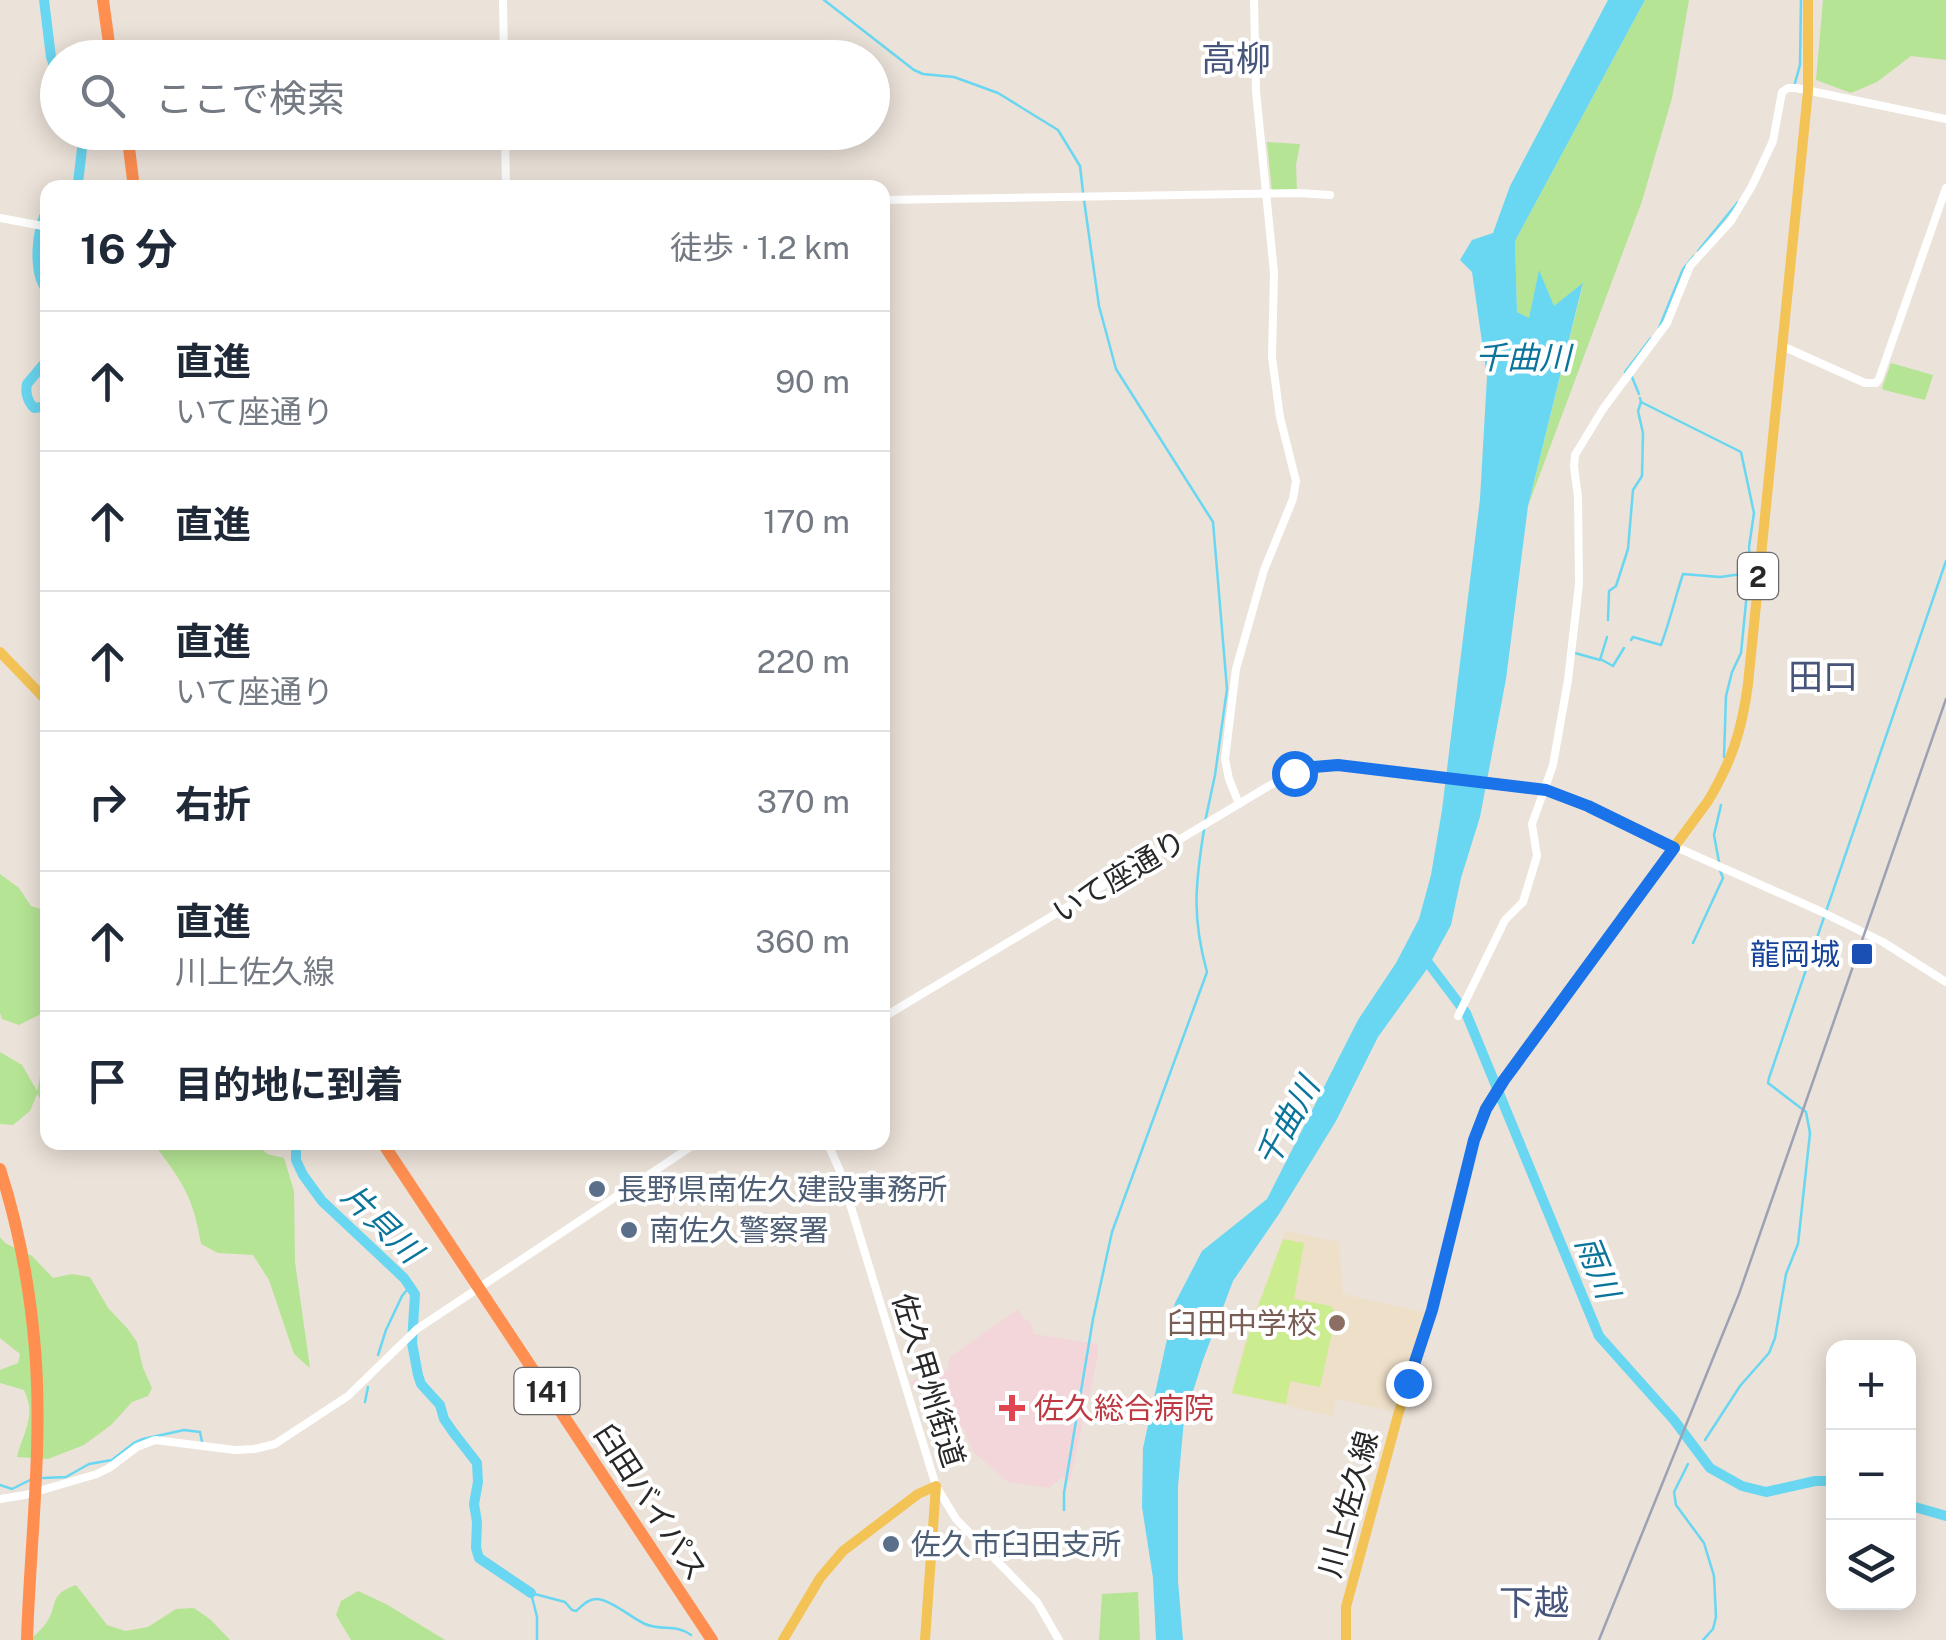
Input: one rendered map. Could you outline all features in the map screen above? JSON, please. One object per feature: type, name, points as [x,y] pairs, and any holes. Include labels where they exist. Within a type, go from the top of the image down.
[{"type":"highway","points":[[103,0],[111,40]]},
{"type":"highway","points":[[111,0],[113,40]]},
{"type":"highway","points":[[126,150],[129,180]]},
{"type":"highway","name":"臼田バイパス","points":[[380,1150],[712,1640]]},
{"type":"highway","name":"臼田バイパス","points":[[387,1150],[703,1640]]},
{"type":"highway","points":[[0,1170],[18,1232],[35,1351],[36,1436],[28,1640]]},
{"type":"highway","points":[[0,1187],[27,1284]]},
{"type":"main road","name":"2","points":[[1674,848],[1720,781],[1736,748],[1743,721],[1808,91],[1808,0]]},
{"type":"main road","points":[[0,652],[40,694]]},
{"type":"main road","name":"川上佐久線","points":[[1346,1640],[1346,1607],[1398,1416],[1432,1310],[1482,1117],[1492,1096],[1674,848]]},
{"type":"main road","points":[[783,1640],[839,1554],[918,1494],[936,1486]]},
{"type":"main road","name":"佐久甲州街道","points":[[926,1640],[936,1486]]},
{"type":"street","points":[[503,0],[504,40]]},
{"type":"street","points":[[1239,804],[1224,758],[1236,669],[1264,570],[1296,488],[1272,357],[1274,273],[1256,91],[1254,0]]},
{"type":"street","points":[[1458,1016],[1505,920],[1523,902],[1537,856],[1532,824],[1553,765],[1567,692],[1579,584],[1576,455],[1603,409],[1666,323],[1690,266],[1731,220],[1752,186],[1774,141],[1782,92],[1792,88],[1946,119]]},
{"type":"street","points":[[506,150],[506,180]]},
{"type":"street","points":[[1782,346],[1865,383],[1878,381],[1946,188]]},
{"type":"street","points":[[890,200],[1330,195]]},
{"type":"street","points":[[0,218],[40,226]]},
{"type":"street","name":"いて座通り","points":[[890,1013],[1239,804],[1303,770],[1338,765],[1546,790]]},
{"type":"street","points":[[1546,790],[1822,912],[1882,942],[1946,982]]},
{"type":"street","points":[[0,1498],[86,1478],[156,1440],[235,1450],[275,1444],[348,1396],[418,1328],[686,1150]]},
{"type":"street","name":"佐久甲州街道","points":[[831,1150],[936,1486]]},
{"type":"street","points":[[936,1486],[956,1519],[1037,1602],[1059,1640]]},
{"type":"shaded area","name":"臼田中学校","points":[[1286,1231],[1339,1242],[1343,1294],[1427,1313],[1396,1412],[1336,1399],[1332,1416],[1231,1393],[1248,1329]]},
{"type":"shaded area","name":"佐久総合病院","points":[[1018,1309],[1030,1322],[1034,1334],[1097,1344],[1098,1356],[1070,1480],[1061,1478],[1049,1488],[1008,1482],[973,1452],[963,1427],[945,1431],[933,1387],[914,1390],[910,1381],[947,1370],[950,1357]]},
{"type":"green space","points":[[1645,0],[1689,0],[1672,98],[1642,201],[1528,506],[1583,285],[1554,307],[1539,272],[1529,319],[1517,312],[1515,241]]},
{"type":"green space","points":[[1823,0],[1946,0],[1946,60],[1911,56],[1877,82],[1851,93],[1816,80]]},
{"type":"green space","points":[[1267,142],[1300,144],[1297,190],[1272,191]]},
{"type":"green space","points":[[1891,363],[1933,375],[1925,400],[1882,388]]},
{"type":"green space","points":[[0,874],[19,888],[31,906],[40,909],[40,1014],[19,1025],[2,1019]]},
{"type":"green space","points":[[0,1052],[22,1065],[37,1091],[40,1077],[40,1098],[37,1094],[30,1111],[13,1125],[0,1124]]},
{"type":"green space","points":[[158,1150],[263,1150],[284,1158],[294,1191],[295,1262],[310,1368],[294,1354],[269,1280],[253,1255],[218,1253],[201,1244],[194,1213],[172,1168]]},
{"type":"green space","points":[[0,1237],[32,1256],[53,1278],[72,1274],[90,1277],[108,1308],[137,1342],[152,1388],[148,1396],[132,1402],[111,1425],[84,1445],[48,1459],[17,1457],[28,1424],[28,1400],[24,1390],[0,1383],[0,1370],[18,1363],[20,1354],[0,1338]]},
{"type":"green space","points":[[1283,1239],[1304,1243],[1294,1299],[1331,1306],[1336,1314],[1320,1387],[1290,1381],[1286,1404],[1232,1393],[1251,1326]]},
{"type":"green space","points":[[76,1585],[107,1625],[125,1631],[148,1627],[176,1609],[194,1608],[230,1640],[30,1640],[47,1622],[58,1596]]},
{"type":"green space","points":[[358,1591],[445,1640],[351,1640],[336,1615],[341,1601]]},
{"type":"green space","points":[[1138,1592],[1140,1640],[1099,1640],[1102,1594]]},
{"type":"water","name":"千曲川","points":[[1608,0],[1645,0],[1515,241],[1517,312],[1529,318],[1539,270],[1554,306],[1583,283],[1528,506],[1506,679],[1480,817],[1451,925],[1427,969],[1378,1037],[1336,1121],[1233,1281],[1184,1420],[1178,1486],[1178,1581],[1183,1640],[1156,1640],[1153,1578],[1142,1507],[1143,1448],[1175,1303],[1202,1251],[1267,1199],[1358,1020],[1396,963],[1419,919],[1431,875],[1480,499],[1487,377],[1472,272],[1460,260],[1472,240],[1493,233],[1510,186]]},
{"type":"waterway","name":"片貝川","points":[[44,0],[49,40]]},
{"type":"waterway","points":[[824,0],[875,40]]},
{"type":"waterway","points":[[1795,83],[1800,65],[1801,0]]},
{"type":"waterway","points":[[890,51],[923,74],[954,77],[998,93],[1058,130],[1080,166],[1083,192]]},
{"type":"waterway","name":"片貝川","points":[[78,180],[82,150]]},
{"type":"waterway","points":[[1084,200],[1099,306],[1116,369],[1213,522],[1227,689],[1205,822]]},
{"type":"waterway","points":[[1698,251],[1738,202]]},
{"type":"waterway","name":"片貝川","points":[[40,235],[40,274]]},
{"type":"waterway","points":[[1659,328],[1683,269],[1694,256]]},
{"type":"waterway","points":[[1625,372],[1651,338]]},
{"type":"waterway","name":"片貝川","points":[[40,369],[26,391],[34,408],[40,407]]},
{"type":"waterway","points":[[1632,377],[1639,394]]},
{"type":"waterway","points":[[1640,398],[1641,402],[1741,452],[1754,513],[1741,653],[1726,696],[1724,757]]},
{"type":"waterway","points":[[1608,620],[1609,591],[1616,586],[1628,549],[1633,490],[1642,476],[1643,433],[1638,411],[1641,402]]},
{"type":"waterway","points":[[1705,1440],[1740,1386],[1769,1353],[1775,1338],[1786,1274],[1798,1244],[1810,1133],[1806,1112],[1768,1083],[1769,1078],[1946,561]]},
{"type":"waterway","points":[[1631,640],[1633,637],[1661,645],[1683,574],[1720,577],[1749,573]]},
{"type":"waterway","points":[[1575,653],[1600,660],[1607,637]]},
{"type":"waterway","points":[[1602,660],[1613,666],[1624,648]]},
{"type":"waterway","points":[[1719,862],[1714,835],[1721,805]]},
{"type":"waterway","points":[[1064,1510],[1093,1319],[1112,1232],[1207,972],[1196,901],[1204,830]]},
{"type":"waterway","points":[[1693,943],[1723,878],[1719,868]]},
{"type":"waterway","name":"雨川","points":[[1423,956],[1466,1013],[1599,1336],[1674,1420],[1710,1468],[1742,1486],[1766,1492],[1826,1481]]},
{"type":"waterway","points":[[296,1150],[303,1175],[322,1201],[404,1278],[415,1294],[412,1343],[421,1384],[440,1405],[444,1419],[477,1463],[474,1504],[479,1558],[531,1593]]},
{"type":"waterway","points":[[378,1355],[386,1330],[410,1286]]},
{"type":"waterway","points":[[365,1402],[368,1387]]},
{"type":"waterway","points":[[43,1478],[66,1477],[89,1464],[112,1460],[143,1439],[184,1430],[200,1432],[202,1442]]},
{"type":"waterway","points":[[1688,1464],[1674,1492],[1676,1505],[1704,1543],[1714,1576],[1716,1617],[1713,1629],[1703,1640]]},
{"type":"waterway","points":[[0,1485],[12,1489],[30,1480]]},
{"type":"waterway","name":"雨川","points":[[1916,1507],[1946,1516]]},
{"type":"waterway","points":[[537,1640],[531,1593],[565,1602],[576,1611],[590,1600],[602,1600],[645,1624],[691,1635]]},
{"type":"railway","points":[[1599,1640],[1739,1294],[1946,699]]},
{"type":"place","name":"龍岡城","points":[[1862,954]]},
{"type":"place","name":"長野県南佐久建設事務所","points":[[597,1189]]},
{"type":"place","name":"南佐久警察署","points":[[629,1230]]},
{"type":"place","name":"臼田中学校","points":[[1337,1323]]},
{"type":"place","name":"佐久総合病院","points":[[1012,1408]]},
{"type":"place","name":"佐久市臼田支所","points":[[891,1544]]},
{"type":"district","name":"高柳","points":[[1236,58]]},
{"type":"district","name":"田口","points":[[1823,676]]},
{"type":"district","name":"下越","points":[[1534,1602]]},
{"type":"route","points":[[1294,773],[1338,765],[1546,790],[1674,848],[1486,1109],[1474,1140],[1432,1310],[1408,1383]]}]
